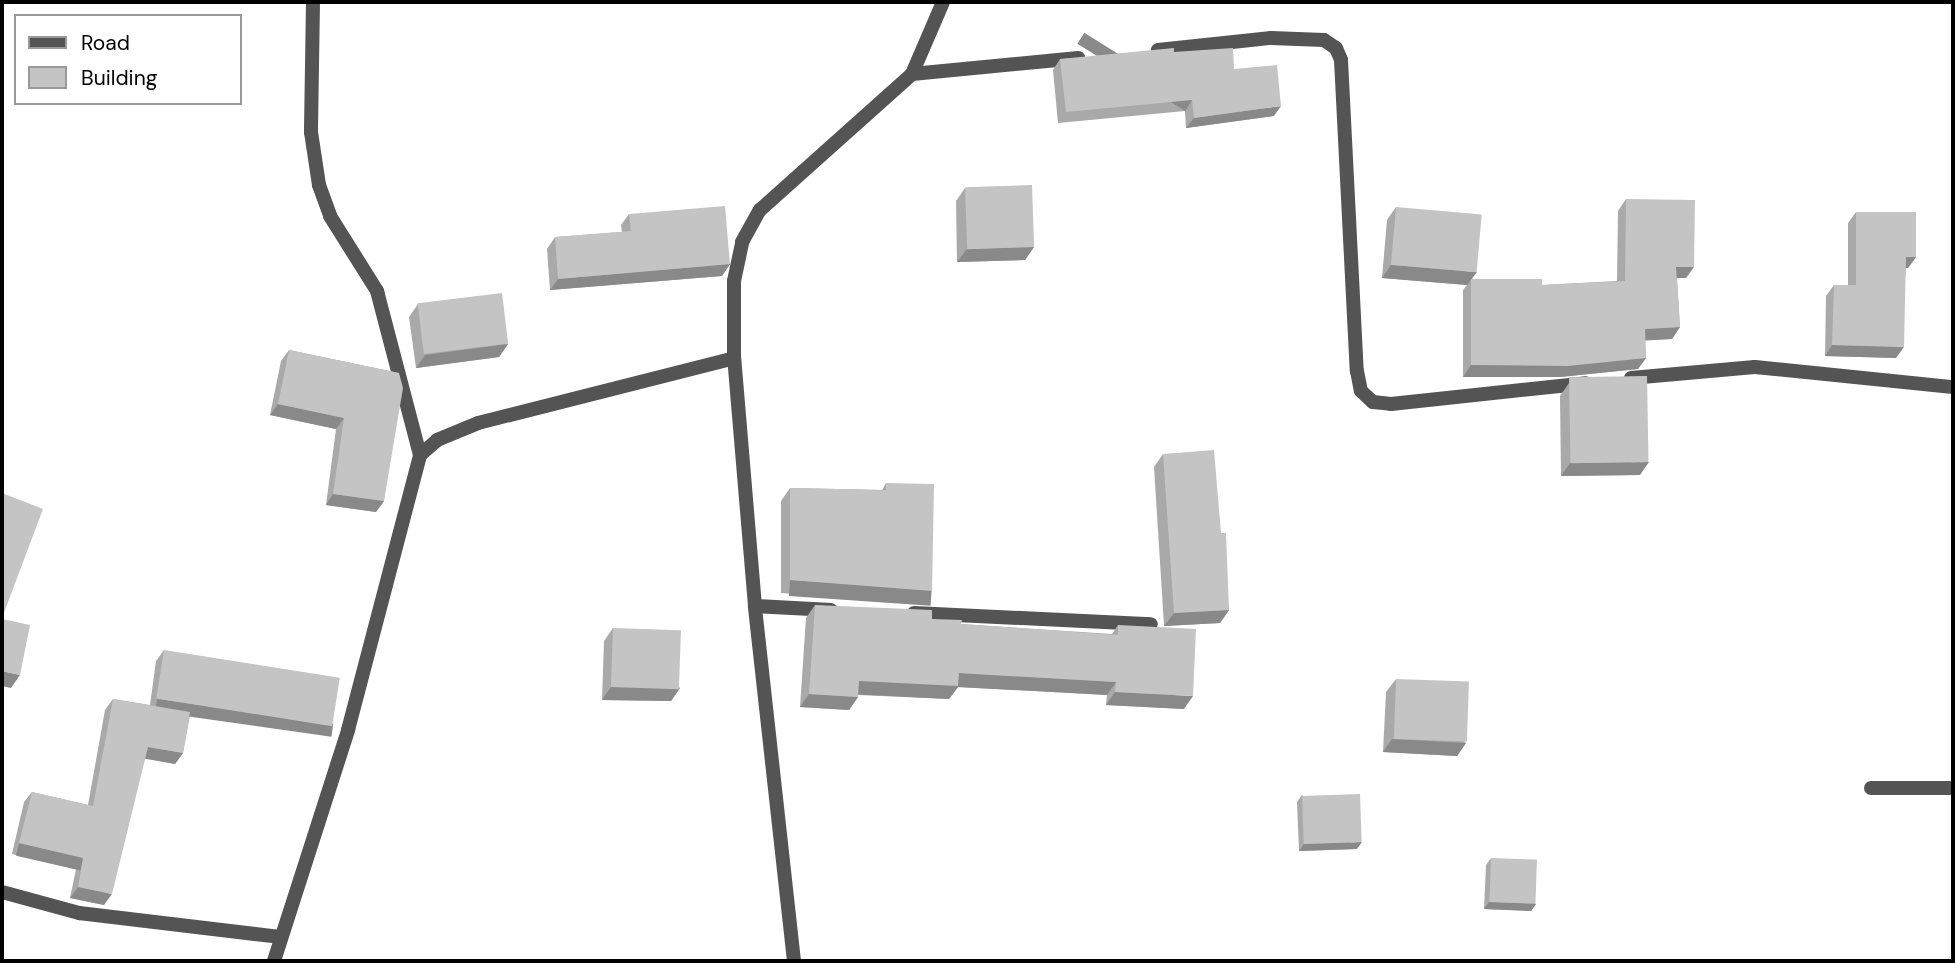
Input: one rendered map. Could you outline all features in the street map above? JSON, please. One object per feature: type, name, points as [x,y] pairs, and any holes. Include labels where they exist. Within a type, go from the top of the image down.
[{"type":"street","points":[[274,961],[348,730],[420,455],[377,291],[330,216],[319,185],[312,132],[313,2]]},
{"type":"street","points":[[794,961],[755,606],[734,358],[734,281],[742,243],[761,210],[912,74],[943,2]]},
{"type":"street","points":[[1147,51],[1271,38],[1324,40],[1336,48],[1341,60],[1357,371],[1362,391],[1373,402],[1391,404],[1755,367],[1953,387]]},
{"type":"street","points":[[912,74],[1092,56]]},
{"type":"street","points":[[420,455],[437,440],[478,423],[734,358]]},
{"type":"street","points":[[755,606],[851,610]]},
{"type":"street","points":[[892,612],[1151,624]]},
{"type":"street","points":[[1871,788],[1953,788]]},
{"type":"street","points":[[2,892],[79,913],[280,937]]},
{"type":"building","points":[[1174,48],[1174,52],[1233,48],[1234,69],[1277,65],[1281,106],[1194,118],[1192,100],[1066,112],[1060,59]]},
{"type":"building","points":[[1032,185],[1034,247],[967,249],[965,187]]},
{"type":"building","points":[[1626,199],[1695,200],[1694,267],[1676,267],[1680,327],[1645,329],[1646,358],[1568,366],[1471,365],[1471,279],[1542,279],[1542,285],[1625,281]]},
{"type":"building","points":[[725,206],[730,264],[558,279],[555,237],[631,231],[629,214]]},
{"type":"building","points":[[1396,207],[1482,214],[1477,272],[1391,265]]},
{"type":"building","points":[[1856,212],[1916,212],[1916,257],[1906,257],[1904,347],[1832,345],[1834,285],[1856,285]]},
{"type":"building","points":[[502,293],[508,344],[424,354],[418,303]]},
{"type":"building","points":[[289,350],[399,373],[403,388],[384,501],[333,494],[344,418],[278,404]]},
{"type":"building","points":[[1647,376],[1649,462],[1571,463],[1569,377]]},
{"type":"building","points":[[1214,450],[1221,533],[1226,533],[1229,610],[1174,613],[1163,454]]},
{"type":"building","points":[[886,483],[934,484],[932,591],[790,580],[790,488],[886,490]]},
{"type":"building","points":[[2,493],[43,509],[2,618]]},
{"type":"building","points":[[815,605],[932,610],[932,619],[962,620],[961,624],[1118,635],[1118,625],[1196,629],[1193,696],[1115,692],[1116,682],[959,673],[958,686],[859,681],[858,697],[809,694]]},
{"type":"building","points":[[2,619],[30,625],[20,675],[2,671]]},
{"type":"building","points":[[613,628],[681,630],[679,689],[611,687]]},
{"type":"building","points":[[164,650],[340,678],[332,726],[156,698]]},
{"type":"building","points":[[1396,679],[1469,682],[1467,742],[1394,739]]},
{"type":"building","points":[[113,699],[190,712],[183,753],[148,747],[112,894],[78,887],[83,858],[19,843],[32,792],[93,806]]},
{"type":"building","points":[[1360,794],[1362,842],[1304,844],[1302,796]]},
{"type":"building","points":[[1491,858],[1537,860],[1535,904],[1489,902]]}]
